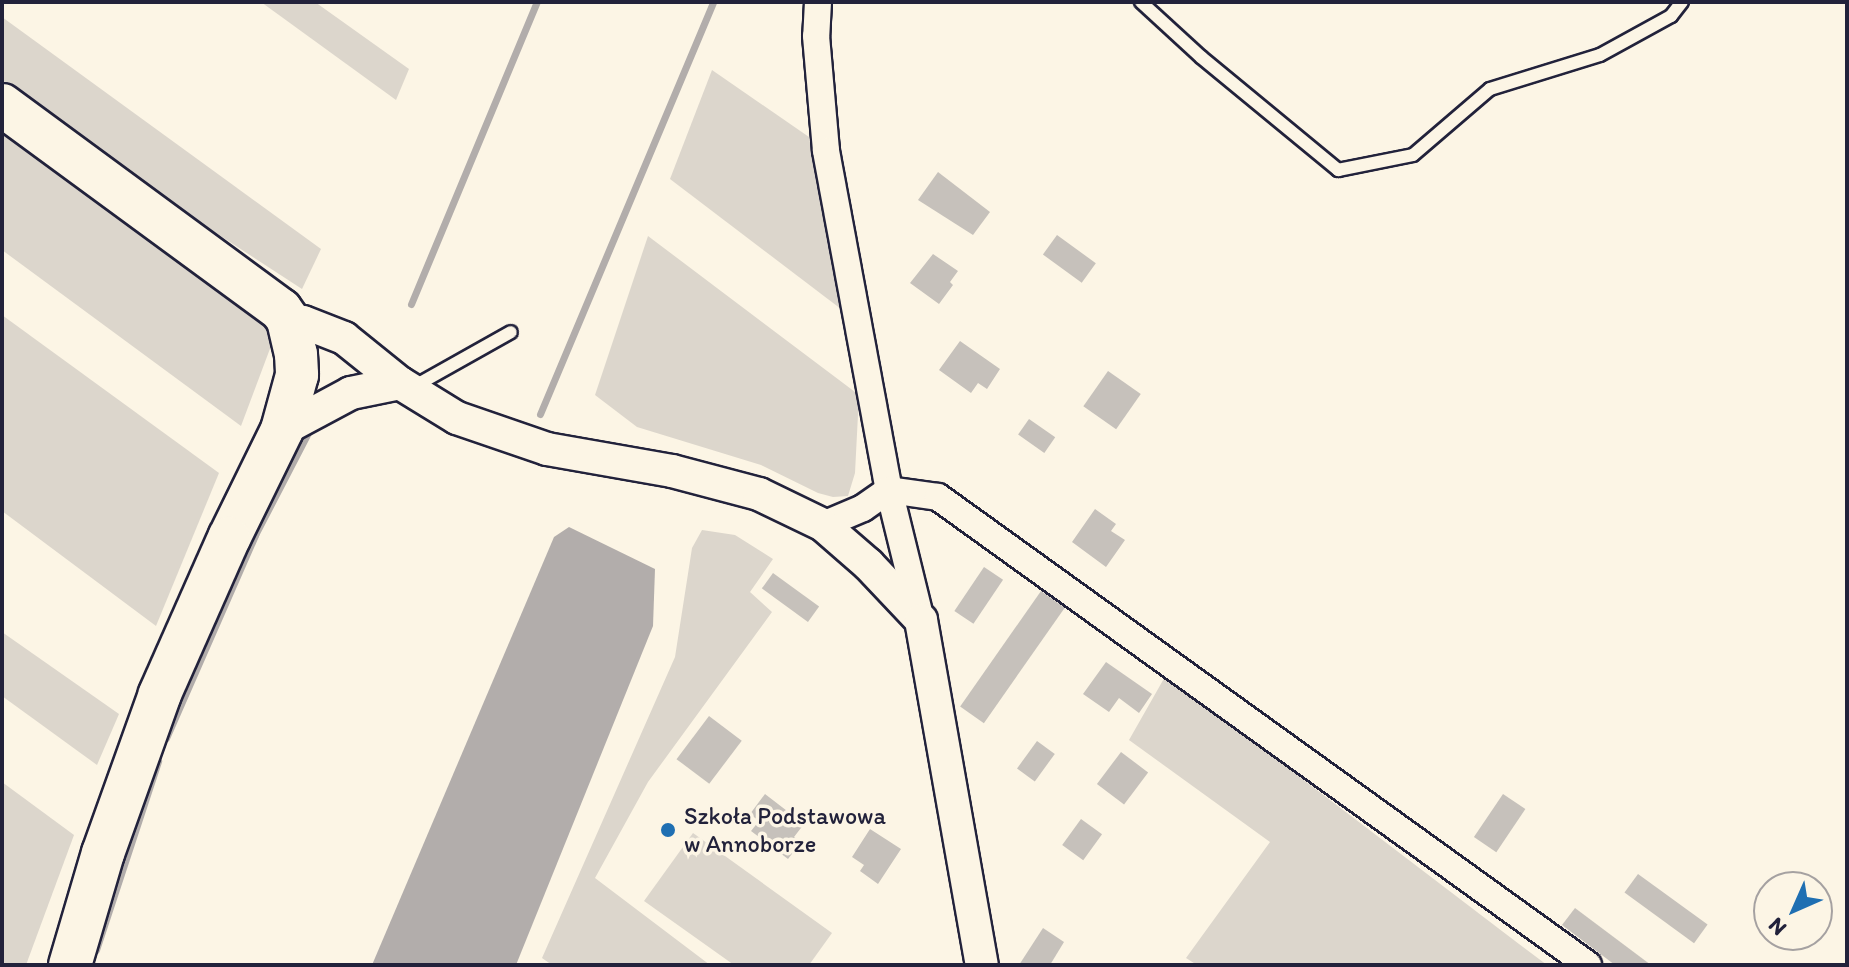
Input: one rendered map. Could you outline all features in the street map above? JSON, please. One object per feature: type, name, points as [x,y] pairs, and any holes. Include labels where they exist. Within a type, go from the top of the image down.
[{"type":"highway","points":[[2,105],[281,310],[288,320],[297,375],[282,430],[229,538],[160,694],[103,853],[70,965]]},
{"type":"street","points":[[818,2],[816,36],[826,151],[889,490],[921,620],[982,965]]},
{"type":"street","points":[[288,320],[303,322],[344,338],[405,386],[457,418],[529,444],[759,494],[823,525],[868,564],[921,620]]},
{"type":"street","points":[[282,430],[351,393],[405,386]]},
{"type":"street","points":[[823,525],[863,508],[889,490],[927,493],[968,516],[1588,965]]},
{"type":"lane","points":[[1141,2],[1201,57],[1338,170],[1413,155],[1490,89],[1600,55],[1671,16],[1682,2]]},
{"type":"lane","points":[[405,386],[511,332]]},
{"type":"shaded area","points":[[261,2],[315,2],[409,69],[396,100]]},
{"type":"shaded area","points":[[2,17],[321,249],[302,289],[124,173],[2,85]]},
{"type":"shaded area","points":[[712,70],[809,137],[841,309],[670,179]]},
{"type":"shaded area","points":[[2,132],[277,330],[241,426],[2,250]]},
{"type":"shaded area","points":[[648,236],[859,395],[855,473],[848,496],[833,497],[818,493],[761,465],[637,427],[595,395]]},
{"type":"shaded area","points":[[2,315],[219,473],[156,626],[2,511]]},
{"type":"shaded area","points":[[569,527],[655,569],[653,626],[516,965],[372,965],[554,537]]},
{"type":"shaded area","points":[[702,530],[735,535],[773,559],[750,592],[772,612],[648,782],[595,878],[710,965],[552,965],[542,958],[675,657],[692,548]]},
{"type":"shaded area","points":[[2,632],[119,714],[97,765],[2,696]]},
{"type":"shaded area","points":[[1166,675],[1547,965],[1197,965],[1186,958],[1270,842],[1129,740]]},
{"type":"shaded area","points":[[2,782],[74,835],[26,965],[2,965]]},
{"type":"shaded area","points":[[693,833],[832,933],[809,965],[734,965],[644,901]]},
{"type":"building","points":[[938,172],[990,212],[973,235],[918,200]]},
{"type":"building","points":[[1057,235],[1096,263],[1082,283],[1043,254]]},
{"type":"building","points":[[933,254],[958,271],[950,282],[953,285],[939,304],[910,283]]},
{"type":"building","points":[[960,341],[1000,369],[987,389],[978,383],[971,393],[939,370]]},
{"type":"building","points":[[1108,371],[1141,394],[1116,429],[1083,406]]},
{"type":"building","points":[[1029,419],[1055,437],[1044,453],[1018,435]]},
{"type":"building","points":[[1095,509],[1116,524],[1111,531],[1125,540],[1106,567],[1072,542]]},
{"type":"building","points":[[984,567],[1003,580],[973,624],[954,611]]},
{"type":"building","points":[[773,573],[819,607],[808,622],[762,588]]},
{"type":"building","points":[[1041,591],[1065,608],[984,723],[960,707]]},
{"type":"building","points":[[1106,662],[1152,694],[1139,713],[1119,698],[1109,712],[1083,694]]},
{"type":"building","points":[[709,716],[742,741],[709,784],[677,759]]},
{"type":"building","points":[[1037,741],[1055,754],[1035,781],[1017,769]]},
{"type":"building","points":[[1121,752],[1148,772],[1124,804],[1097,784]]},
{"type":"building","points":[[765,794],[804,824],[794,837],[801,842],[788,859],[751,831],[759,821],[750,814]]},
{"type":"building","points":[[1503,794],[1525,809],[1496,852],[1474,837]]},
{"type":"building","points":[[1081,819],[1102,834],[1083,860],[1062,845]]},
{"type":"building","points":[[870,829],[901,849],[878,884],[860,871],[864,865],[852,857]]},
{"type":"building","points":[[1638,874],[1708,925],[1694,943],[1624,893]]},
{"type":"building","points":[[1575,908],[1651,965],[1615,965],[1562,925]]},
{"type":"building","points":[[1043,928],[1064,942],[1050,965],[1019,965]]},
{"type":"waterway","points":[[411,304],[537,2]]},
{"type":"waterway","points":[[540,414],[713,2]]},
{"type":"waterway","points":[[166,738],[255,535],[309,431]]},
{"type":"waterway","points":[[96,950],[158,761]]},
{"type":"place","name":"Szkoła Podstawowa w Annoborze","points":[[668,830]]}]
